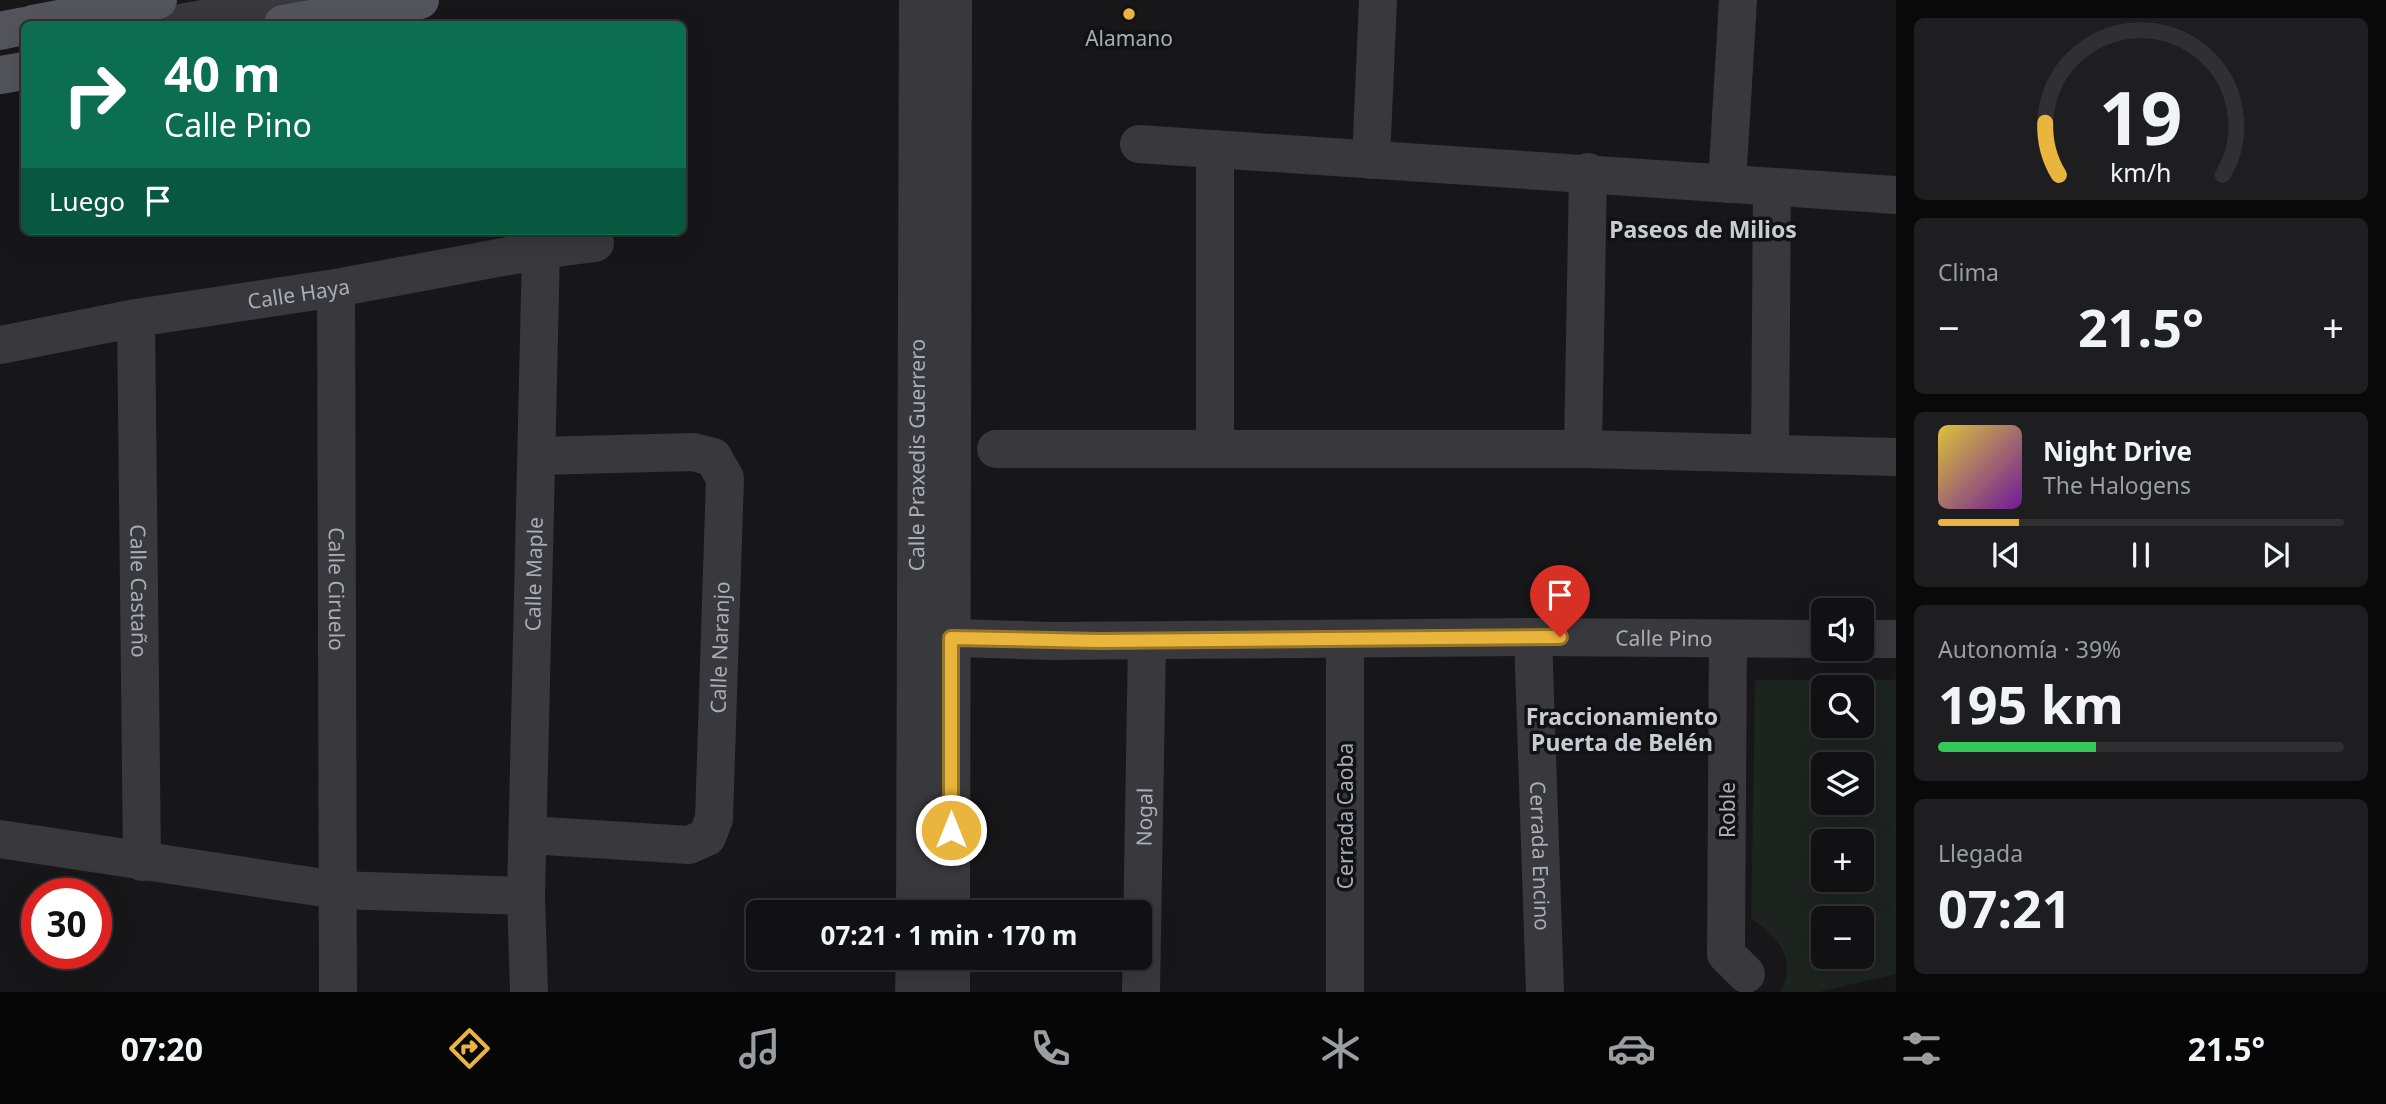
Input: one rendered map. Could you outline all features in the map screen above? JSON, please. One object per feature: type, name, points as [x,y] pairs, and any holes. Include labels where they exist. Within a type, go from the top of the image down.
[{"type":"main road","points":[[49,21],[158,0]]},
{"type":"main road","points":[[301,21],[420,0]]},
{"type":"main road","points":[[0,31],[21,27]]},
{"type":"main road","points":[[0,75],[21,72]]},
{"type":"street","points":[[122,21],[238,0]]},
{"type":"street","points":[[192,21],[307,0]]},
{"type":"street","name":"Calle Praxedis Guerrero","points":[[918,0],[934,637],[950,900]]},
{"type":"street","name":"Calle Praxedis Guerrero","points":[[916,900],[934,637],[953,0]]},
{"type":"street","points":[[1371,160],[1378,0]]},
{"type":"street","points":[[1727,184],[1738,0]]},
{"type":"street","points":[[0,44],[21,40]]},
{"type":"street","points":[[0,57],[21,53]]},
{"type":"street","points":[[1139,144],[1588,172],[1896,195]]},
{"type":"street","points":[[1215,149],[1215,449]]},
{"type":"street","points":[[1583,449],[1588,172]]},
{"type":"street","points":[[1770,452],[1772,187]]},
{"type":"street","name":"Calle Haya","points":[[0,345],[136,318],[336,288],[541,250],[595,243]]},
{"type":"street","name":"Calle Maple","points":[[529,992],[526,896],[541,250]]},
{"type":"street","name":"Calle Ciruelo","points":[[336,288],[338,992]]},
{"type":"street","name":"Calle Castaño","points":[[136,318],[142,862]]},
{"type":"street","points":[[996,449],[1583,449],[1896,457]]},
{"type":"street","name":"Calle Naranjo","points":[[529,835],[689,845],[708,837],[714,819],[725,478],[713,457],[693,452],[537,456]]},
{"type":"street","name":"Calle Pino","points":[[934,637],[1051,641],[1532,637],[1811,639]]},
{"type":"street","name":"Cerrada Encino","points":[[1532,637],[1545,992]]},
{"type":"street","name":"Roble","points":[[1728,639],[1726,954],[1746,974]]},
{"type":"street","points":[[1874,639],[1896,639]]},
{"type":"street","name":"Cerrada Caoba","points":[[1345,640],[1345,992]]},
{"type":"street","name":"Nogal","points":[[1141,992],[1147,641]]},
{"type":"street","points":[[0,839],[337,890],[526,896]]},
{"type":"street","points":[[914,992],[915,970]]},
{"type":"street","points":[[951,970],[951,992]]},
{"type":"shaded area","points":[[1755,680],[1811,680],[1811,738],[1874,738],[1874,680],[1896,680],[1896,974],[1819,992],[1781,992],[1787,968],[1786,958],[1777,941],[1751,918]]},
{"type":"place","name":"Alamano","points":[[1129,14]]},
{"type":"district","name":"Paseos de Milios","points":[[1703,229]]},
{"type":"district","name":"Fraccionamiento Puerta de Belén","points":[[1622,729]]},
{"type":"route","points":[[951,830],[951,638],[1099,641],[1560,637]]}]
